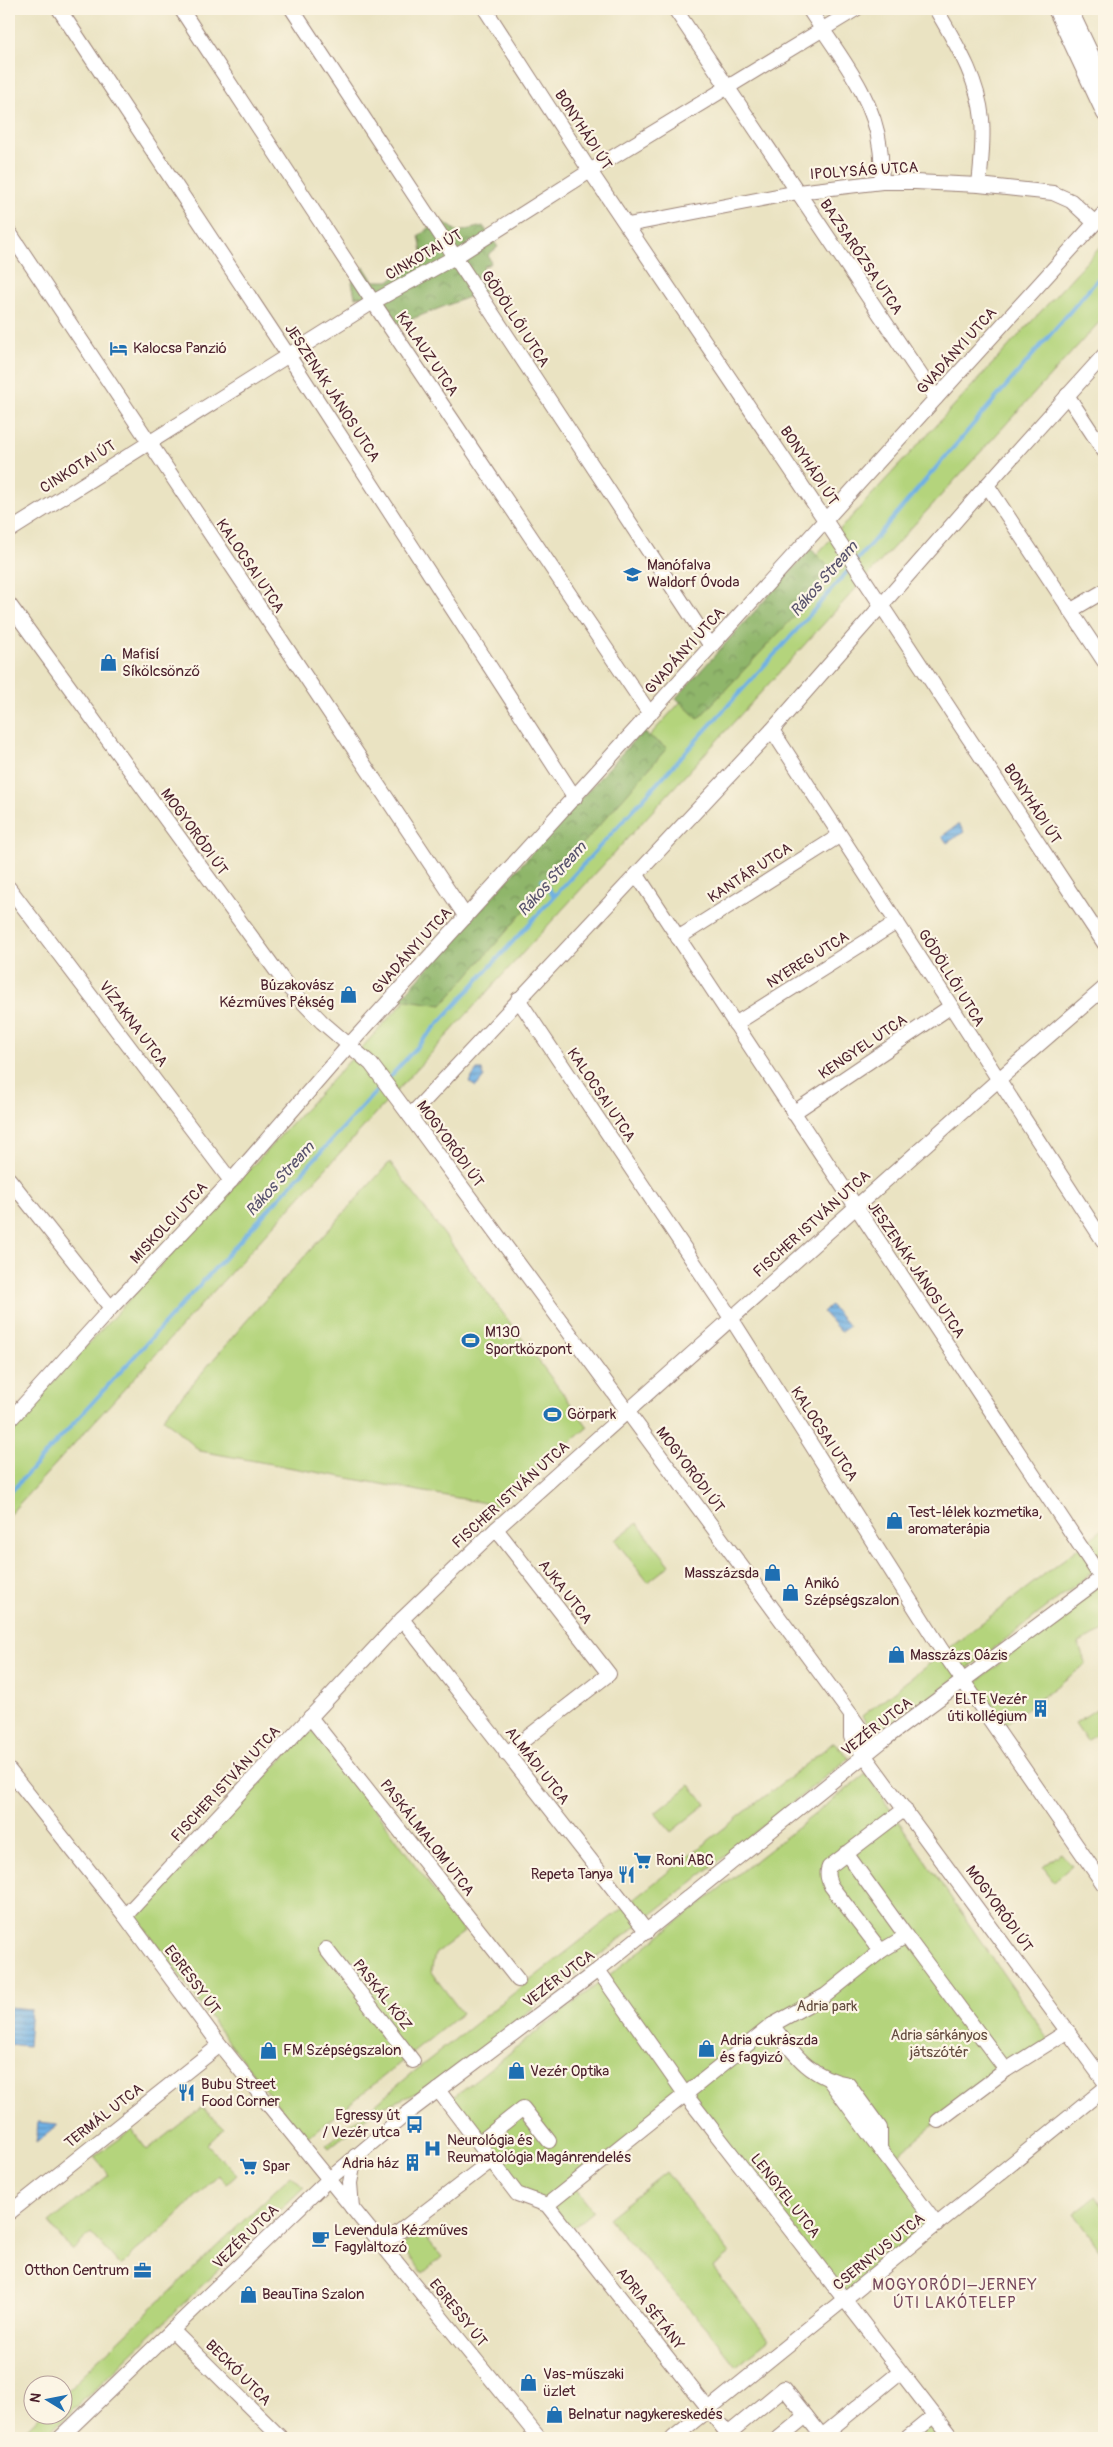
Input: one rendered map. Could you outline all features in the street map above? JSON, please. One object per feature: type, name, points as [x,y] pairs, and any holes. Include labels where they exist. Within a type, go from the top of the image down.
[{"type":"main road","points":[[1068,9],[1104,85]]},
{"type":"street","name":"JESZENÁK JÁNOS UTCA","points":[[59,9],[288,355],[575,798]]},
{"type":"street","name":"KALAUZ UTCA","points":[[181,9],[373,302],[650,714]]},
{"type":"street","name":"GÖDÖLLŐI UTCA","points":[[292,9],[711,646]]},
{"type":"street","name":"BONYHÁDI ÚT","points":[[485,9],[590,171],[825,520],[1104,943]]},
{"type":"street","name":"BAZSARÓZSA UTCA","points":[[675,9],[936,398]]},
{"type":"street","points":[[809,9],[861,89],[873,118],[880,147],[882,182]]},
{"type":"street","name":"CINKOTAI ÚT","points":[[9,531],[373,302],[455,257],[590,171],[856,9]]},
{"type":"street","points":[[936,9],[962,53],[974,81],[982,119],[979,185]]},
{"type":"street","points":[[1055,9],[1104,114]]},
{"type":"street","name":"IPOLYSÁG UTCA","points":[[628,225],[798,192],[882,182],[979,185],[1053,193],[1100,218]]},
{"type":"street","name":"GVADÁNYI UTCA","points":[[350,1044],[1100,218]]},
{"type":"street","name":"KALOCSAI UTCA","points":[[9,232],[147,443],[466,916]]},
{"type":"street","points":[[410,1116],[772,730],[1104,355]]},
{"type":"street","points":[[1067,395],[1104,451]]},
{"type":"street","points":[[987,485],[1104,662]]},
{"type":"street","points":[[1070,611],[1104,591]]},
{"type":"street","name":"MOGYORÓDI ÚT","points":[[9,604],[288,987],[322,1022],[350,1044],[371,1064],[410,1116],[851,1715],[864,1734],[866,1756],[1104,2081]]},
{"type":"street","name":"GÖDÖLLŐI UTCA","points":[[772,730],[1104,1242]]},
{"type":"street","name":"KANTÁR UTCA","points":[[678,938],[839,836]]},
{"type":"street","name":"JESZENÁK JÁNOS UTCA","points":[[636,875],[1103,1579]]},
{"type":"street","name":"VÍZAKNA UTCA","points":[[9,888],[231,1181]]},
{"type":"street","name":"NYEREG UTCA","points":[[736,1024],[898,922]]},
{"type":"street","name":"FISCHER ISTVÁN UTCA","points":[[125,1916],[402,1620],[496,1529],[998,1080],[1104,988]]},
{"type":"street","name":"KALOCSAI UTCA","points":[[518,999],[731,1318],[941,1649],[1104,1885]]},
{"type":"street","name":"KENGYEL UTCA","points":[[794,1113],[950,1007]]},
{"type":"street","name":"MISKOLCI UTCA","points":[[9,1421],[111,1308],[231,1181],[350,1044]]},
{"type":"street","points":[[9,1180],[111,1308]]},
{"type":"street","name":"AJKA UTCA","points":[[496,1529],[609,1674],[506,1754]]},
{"type":"street","name":"VEZÉR UTCA","points":[[60,2438],[355,2156],[438,2090],[647,1932],[886,1738],[965,1682],[1103,1579]]},
{"type":"street","name":"ALMÁDI UTCA","points":[[402,1620],[647,1932]]},
{"type":"street","name":"PASKÁLMALOM UTCA","points":[[310,1717],[518,1980]]},
{"type":"street","name":"EGRESSY ÚT","points":[[9,1770],[125,1916],[220,2045],[539,2438]]},
{"type":"street","points":[[881,1951],[827,1878],[829,1867],[905,1809]]},
{"type":"street","points":[[846,1853],[1006,2070]]},
{"type":"street","points":[[438,2090],[517,2194],[547,2204],[772,2025],[801,2007],[826,1995],[881,1951],[906,1936]]},
{"type":"street","name":"PASKÁL KÖZ","points":[[326,1949],[413,2061]]},
{"type":"street","name":"LENGYEL UTCA","points":[[598,1970],[685,2094],[952,2438]]},
{"type":"street","points":[[772,2025],[800,2061],[830,2081],[848,2084],[880,2128],[880,2149],[938,2225]]},
{"type":"street","points":[[938,2121],[1006,2070],[1068,2031]]},
{"type":"street","name":"TERMÁL UTCA","points":[[9,2213],[220,2045]]},
{"type":"street","name":"CSERNYUS UTCA","points":[[673,2438],[1104,2089]]},
{"type":"street","points":[[479,2143],[523,2108],[549,2141]]},
{"type":"street","points":[[352,2208],[350,2183],[355,2156]]},
{"type":"street","points":[[382,2245],[492,2160]]},
{"type":"street","name":"ADRIA SÉTÁNY","points":[[547,2204],[729,2436],[784,2388],[822,2436],[900,2372]]},
{"type":"street","name":"BECKÓ UTCA","points":[[172,2330],[281,2438]]},
{"type":"street","points":[[779,2438],[806,2416]]},
{"type":"street","points":[[907,2438],[934,2416]]},
{"type":"green space","points":[[436,222],[444,222],[458,232],[483,226],[498,247],[488,255],[491,263],[483,267],[494,287],[399,324],[376,295],[355,297],[352,282],[364,267],[373,281],[388,281],[424,262],[419,236]]},
{"type":"green space","points":[[1104,243],[1104,317],[9,1515],[9,1430]]},
{"type":"green space","points":[[811,549],[835,573],[698,719],[676,698]]},
{"type":"green space","points":[[642,731],[667,748],[442,1005],[400,999]]},
{"type":"green space","name":"M130 Sportközpont","points":[[390,1162],[588,1427],[496,1505],[200,1451],[163,1418],[255,1311]]},
{"type":"green space","points":[[637,1523],[670,1565],[648,1582],[615,1540]]},
{"type":"green space","points":[[1104,1528],[1104,1563],[877,1739],[862,1716]]},
{"type":"green space","points":[[1104,1580],[1104,1631],[1078,1643],[1086,1664],[1003,1727],[975,1683]]},
{"type":"green space","points":[[1104,1704],[1104,1729],[1087,1741],[1075,1723]]},
{"type":"green space","points":[[311,1728],[373,1807],[464,1932],[435,1954],[431,1972],[462,2013],[305,2140],[226,2039],[137,1918]]},
{"type":"green space","points":[[834,1742],[849,1758],[437,2084],[374,2111],[329,2148],[326,2145],[421,2066]]},
{"type":"green space","name":"Adria park","points":[[866,1774],[1050,2042],[1008,2070],[928,2129],[890,2162],[937,2225],[844,2300],[685,2095],[572,2184],[593,2211],[568,2232],[547,2205],[517,2194],[447,2102]]},
{"type":"green space","points":[[690,1785],[706,1804],[671,1832],[655,1813]]},
{"type":"green space","points":[[1061,1853],[1072,1866],[1054,1881],[1043,1867]]},
{"type":"green space","points":[[202,2107],[224,2128],[207,2145],[237,2175],[227,2184],[218,2175],[160,2232],[137,2250],[121,2266],[91,2233],[72,2251],[49,2223],[109,2175],[94,2157],[132,2130],[147,2150]]},
{"type":"green space","points":[[666,2172],[730,2254],[713,2268],[769,2339],[736,2366],[707,2329],[608,2218]]},
{"type":"green space","points":[[291,2175],[304,2187],[72,2411],[72,2385]]},
{"type":"green space","points":[[1096,2196],[1104,2208],[1104,2255],[1074,2213]]},
{"type":"green space","points":[[420,2230],[442,2257],[423,2273],[401,2246]]},
{"type":"green space","points":[[934,2416],[952,2438],[907,2438]]},
{"type":"green space","points":[[31,2424],[59,2424],[44,2438],[16,2438]]},
{"type":"water","points":[[959,824],[964,832],[947,843],[942,836]]},
{"type":"water","points":[[477,1070],[482,1070],[484,1077],[476,1087],[469,1082]]},
{"type":"water","points":[[830,1305],[849,1326],[841,1332],[823,1312]]},
{"type":"water","points":[[9,2007],[31,2009],[28,2046],[9,2044]]},
{"type":"water","points":[[38,2122],[58,2125],[36,2143]]},
{"type":"waterway","name":"Rákos Stream","points":[[856,561],[1104,272]]},
{"type":"waterway","name":"Rákos Stream","points":[[387,1080],[794,633],[852,566]]},
{"type":"waterway","points":[[542,880],[554,896]]},
{"type":"waterway","name":"Rákos Stream","points":[[9,1494],[382,1085]]},
{"type":"place","name":"Kalocsa Panzió","points":[[119,348]]},
{"type":"place","name":"Manófalva Waldorf Óvoda","points":[[633,574]]},
{"type":"place","name":"Mafisí Síkölcsönző","points":[[108,663]]},
{"type":"place","name":"Búzakovász Kézműves Pékség","points":[[348,994]]},
{"type":"place","name":"M130 Sportközpont","points":[[471,1341]]},
{"type":"place","name":"Görpark","points":[[553,1414]]},
{"type":"place","name":"Test-lélek kozmetika, aromaterápia","points":[[894,1521]]},
{"type":"place","name":"Masszázsda","points":[[773,1573]]},
{"type":"place","name":"Anikó Szépségszalon","points":[[790,1592]]},
{"type":"place","name":"Masszázs Oázis","points":[[896,1655]]},
{"type":"place","name":"ELTE Vezér úti kollégium","points":[[1041,1708]]},
{"type":"place","name":"Roni ABC","points":[[642,1860]]},
{"type":"place","name":"Repeta Tanya","points":[[627,1874]]},
{"type":"place","name":"Adria cukrászda és fagyizó","points":[[706,2049]]},
{"type":"place","name":"FM Szépségszalon","points":[[269,2050]]},
{"type":"place","name":"Vezér Optika","points":[[516,2071]]},
{"type":"place","name":"Bubu Street Food Corner","points":[[187,2093]]},
{"type":"place","name":"Egressy út / Vezér utca","points":[[414,2124]]},
{"type":"place","name":"Neurológia és Reumatológia Magánrendelés","points":[[433,2149]]},
{"type":"place","name":"Adria ház","points":[[413,2163]]},
{"type":"place","name":"Spar","points":[[248,2166]]},
{"type":"place","name":"Levendula Kézműves Fagylaltozó","points":[[320,2239]]},
{"type":"place","name":"Otthon Centrum","points":[[143,2270]]},
{"type":"place","name":"BeauTina Szalon","points":[[248,2294]]},
{"type":"place","name":"Vas-műszaki üzlet","points":[[529,2383]]},
{"type":"place","name":"Belnatur nagykereskedés","points":[[554,2414]]},
{"type":"district","name":"MOGYORÓDI–JERNEY ÚTI LAKÓTELEP","points":[[955,2294]]},
{"type":"park label","name":"Adria sárkányos játszótér","points":[[939,2044]]}]
